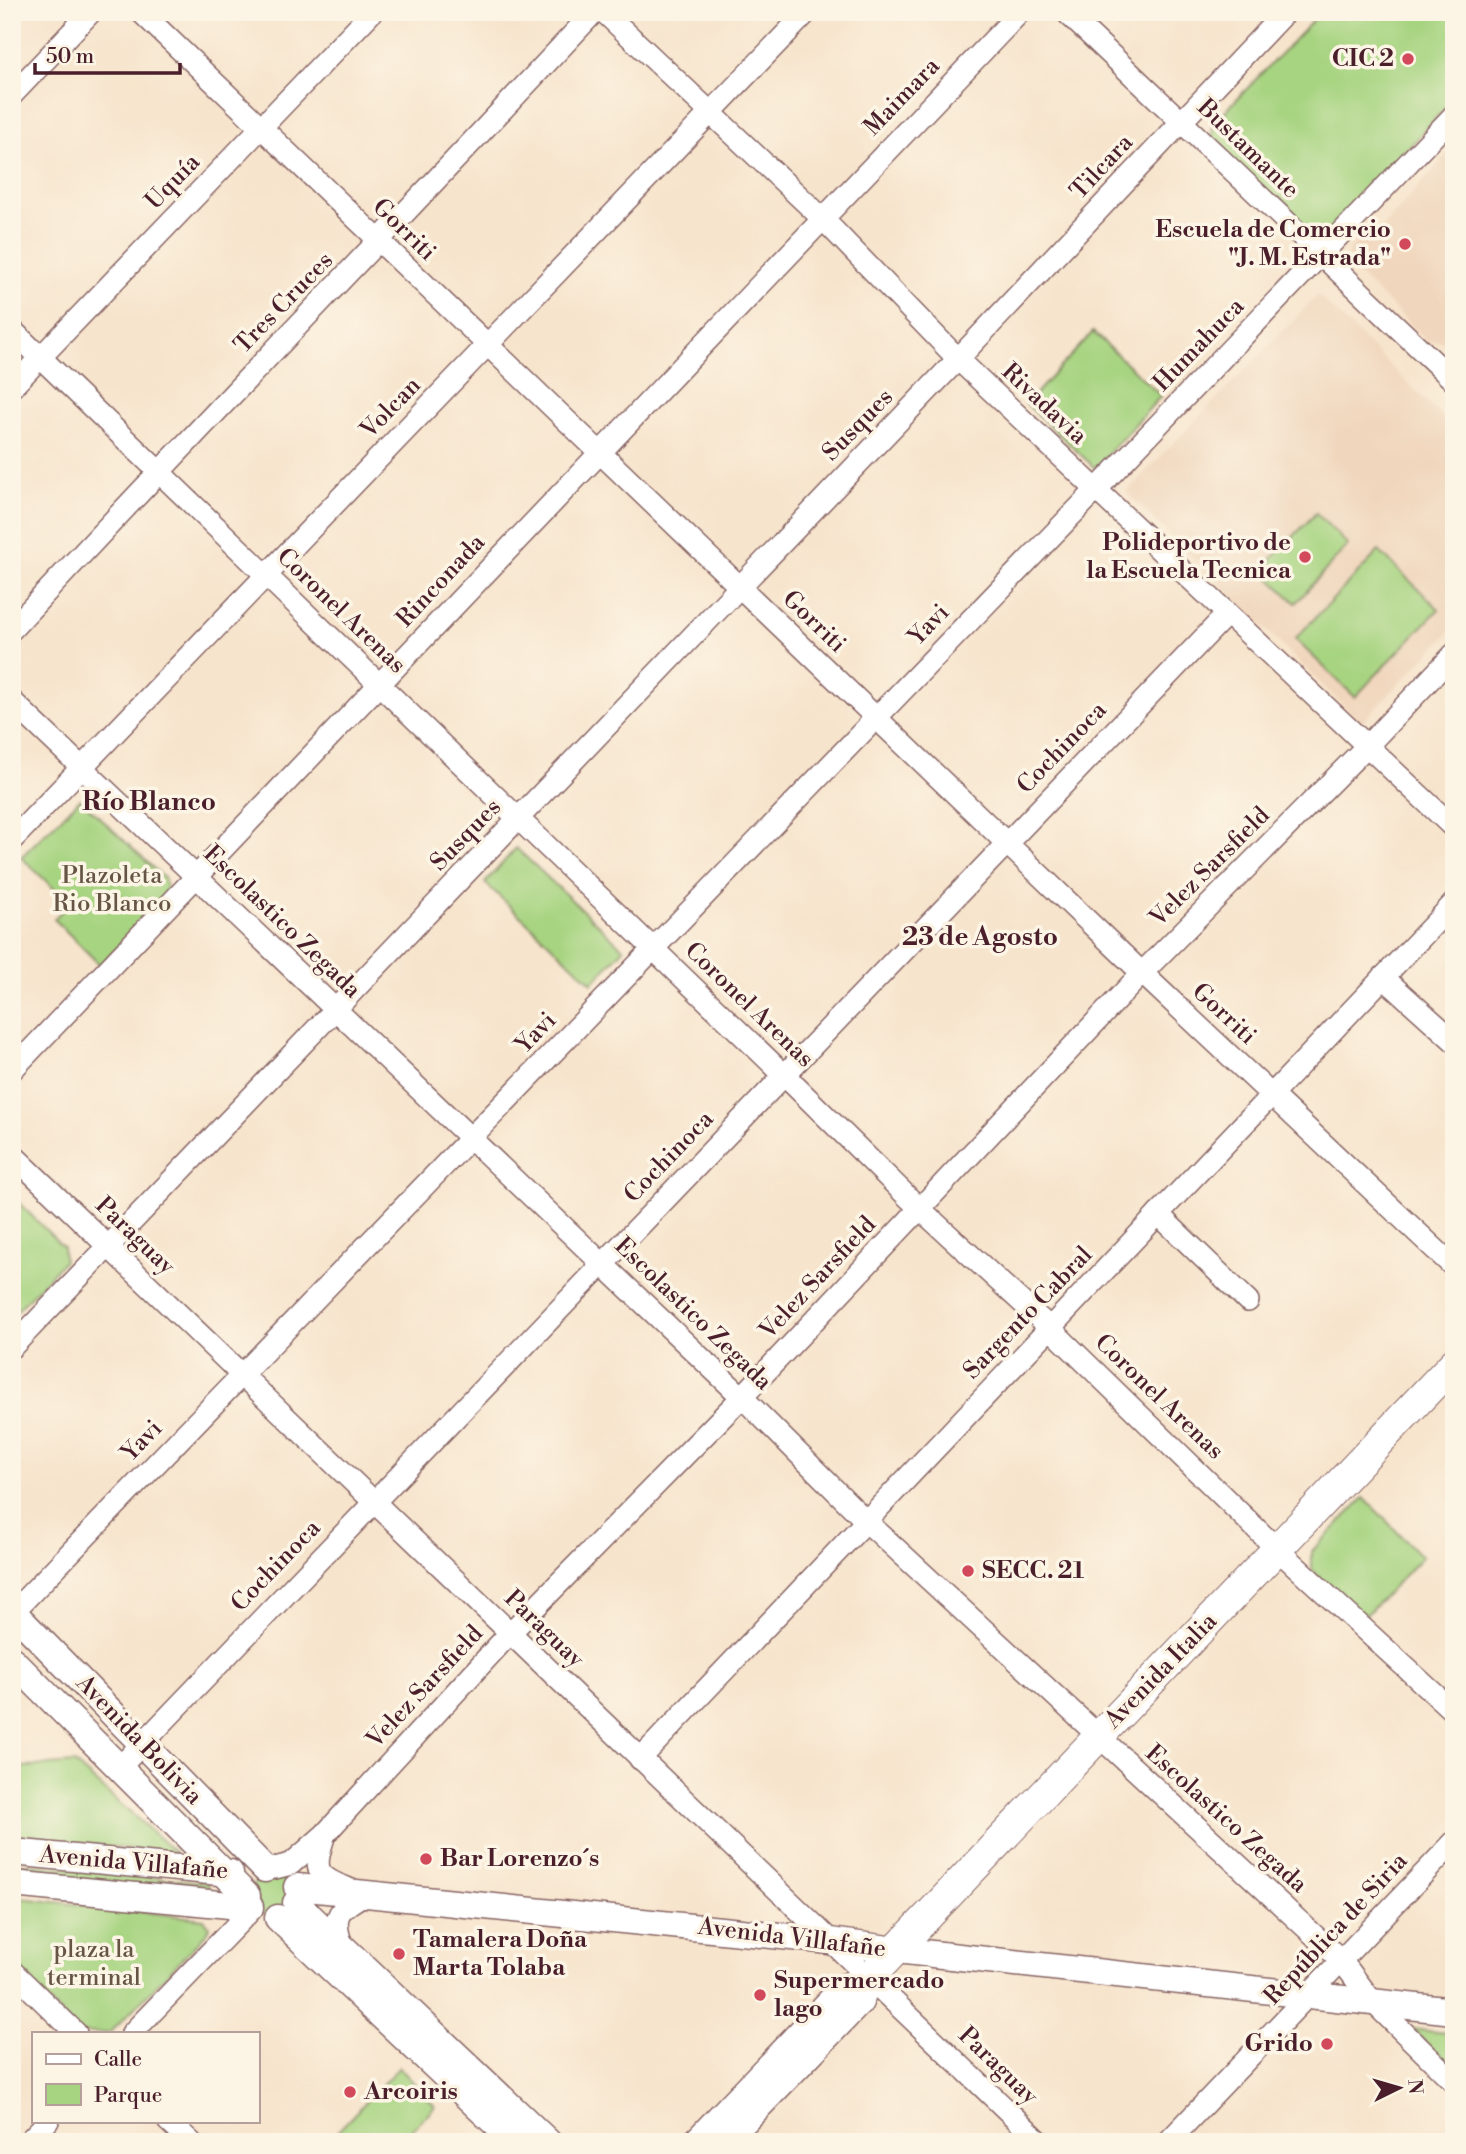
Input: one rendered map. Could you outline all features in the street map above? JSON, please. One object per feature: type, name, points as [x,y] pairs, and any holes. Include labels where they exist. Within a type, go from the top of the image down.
[{"type":"main road","name":"Avenida Italia","points":[[869,1979],[1454,1363]]},
{"type":"street","points":[[12,95],[91,12]]},
{"type":"street","name":"Gorriti","points":[[141,12],[1142,973],[1454,1268]]},
{"type":"street","name":"Uquía","points":[[12,387],[372,12]]},
{"type":"street","name":"Tres Cruces","points":[[12,629],[159,471],[379,243],[594,12]]},
{"type":"street","name":"Rivadavia","points":[[604,12],[822,218],[958,359],[1454,828]]},
{"type":"street","name":"Volcan","points":[[12,840],[807,12]]},
{"type":"street","name":"Maimara","points":[[822,218],[1020,12]]},
{"type":"street","name":"Bustamante","points":[[1066,12],[1454,381]]},
{"type":"street","name":"Tilcara","points":[[958,359],[1285,12]]},
{"type":"street","name":"Humahuca","points":[[1097,490],[1454,115]]},
{"type":"street","name":"Rinconada","points":[[12,1070],[822,218]]},
{"type":"street","name":"Coronel Arenas","points":[[12,330],[919,1208],[1050,1328],[1277,1549],[1454,1712]]},
{"type":"street","name":"Susques","points":[[12,1347],[958,359]]},
{"type":"street","name":"Yavi","points":[[13,1612],[1097,490]]},
{"type":"street","name":"Cochinoca","points":[[120,1767],[1227,614]]},
{"type":"street","name":"Velez Sarsfield","points":[[133,2032],[258,1887],[291,1864],[325,1834],[510,1633],[742,1397],[1142,973],[1367,746],[1454,654]]},
{"type":"street","name":"Escolastico Zegada","points":[[12,701],[742,1397],[866,1521],[1341,1960],[1371,2001]]},
{"type":"street","name":"Sargento Cabral","points":[[640,1759],[1454,903]]},
{"type":"street","points":[[1383,977],[1454,1041]]},
{"type":"street","name":"Paraguay","points":[[12,1154],[1040,2142]]},
{"type":"street","points":[[1158,1214],[1248,1301]]},
{"type":"street","name":"Avenida Bolivia","points":[[13,1612],[142,1744],[258,1887]]},
{"type":"street","name":"Avenida Bolivia","points":[[12,1660],[223,1873],[258,1887]]},
{"type":"street","points":[[325,1834],[317,1862],[318,1870],[323,1877],[365,1894]]},
{"type":"street","name":"República de Siria","points":[[1168,2142],[1454,1842]]},
{"type":"street","name":"Avenida Villafañe","points":[[12,1852],[223,1873]]},
{"type":"street","points":[[285,1871],[293,1878],[290,1903],[268,1919],[259,1916],[258,1887],[285,1871]]},
{"type":"street","name":"Avenida Villafañe","points":[[12,1884],[258,1887]]},
{"type":"street","points":[[342,1945],[337,1930],[338,1915],[346,1905],[365,1894]]},
{"type":"street","name":"Avenida Villafañe","points":[[290,1903],[365,1894],[830,1941],[1454,2011]]},
{"type":"street","points":[[290,1903],[342,1945],[548,2142]]},
{"type":"street","points":[[290,1903],[515,2142]]},
{"type":"street","points":[[12,1970],[75,2032]]},
{"type":"street","name":"Avenida Italia","points":[[696,2142],[844,1987],[869,1979]]},
{"type":"street","name":"Avenida Italia","points":[[724,2142],[860,2003],[869,1979]]},
{"type":"street","points":[[1371,2001],[1454,2082]]},
{"type":"street","points":[[28,2142],[47,2122]]},
{"type":"street","points":[[169,2122],[191,2142]]},
{"type":"shaded area","name":"Escuela de Comercio \"J. M. Estrada\"","points":[[1454,146],[1454,343],[1427,340],[1348,264],[1348,251],[1364,236],[1377,234]]},
{"type":"shaded area","points":[[1318,295],[1454,428],[1454,628],[1361,723],[1126,492]]},
{"type":"green space","points":[[1321,12],[1454,12],[1454,98],[1328,236],[1308,234],[1213,146],[1212,125]]},
{"type":"green space","points":[[1093,332],[1161,396],[1095,468],[1026,404]]},
{"type":"green space","name":"Polideportivo de la Escuela Tecnica","points":[[1316,513],[1348,545],[1296,603],[1261,570]]},
{"type":"green space","points":[[1379,551],[1439,609],[1355,697],[1295,639]]},
{"type":"green space","name":"Plazoleta Rio Blanco","points":[[80,799],[165,879],[167,900],[100,965],[54,919],[69,903],[21,857]]},
{"type":"green space","points":[[516,848],[624,949],[592,983],[485,883]]},
{"type":"green space","points":[[12,1196],[63,1247],[64,1261],[12,1316]]},
{"type":"green space","points":[[1364,1498],[1422,1557],[1362,1619],[1312,1570],[1312,1551]]},
{"type":"green space","points":[[74,1763],[177,1854],[12,1836],[12,1768]]},
{"type":"green space","points":[[12,1862],[209,1883],[207,1893],[12,1874]]},
{"type":"green space","points":[[281,1874],[290,1883],[291,1904],[266,1914],[259,1911],[253,1884],[262,1875]]},
{"type":"green space","name":"plaza la terminal","points":[[12,1897],[204,1919],[209,1927],[206,1934],[111,2032],[79,2032],[12,1965]]},
{"type":"green space","points":[[1411,2029],[1454,2034],[1454,2068]]},
{"type":"green space","points":[[399,2067],[435,2106],[401,2142],[345,2142],[336,2133]]},
{"type":"place","name":"CIC 2","points":[[1408,59]]},
{"type":"place","name":"Escuela de Comercio \"J. M. Estrada\"","points":[[1405,244]]},
{"type":"place","name":"Polideportivo de la Escuela Tecnica","points":[[1305,557]]},
{"type":"place","name":"SECC. 21","points":[[968,1571]]},
{"type":"place","name":"Bar Lorenzo´s","points":[[426,1859]]},
{"type":"place","name":"Tamalera Doña Marta Tolaba","points":[[399,1954]]},
{"type":"place","name":"Supermercado lago","points":[[760,1995]]},
{"type":"place","name":"Grido","points":[[1327,2044]]},
{"type":"place","name":"Arcoiris","points":[[350,2092]]},
{"type":"district","name":"Río Blanco","points":[[149,802]]},
{"type":"district","name":"23 de Agosto","points":[[980,937]]}]
